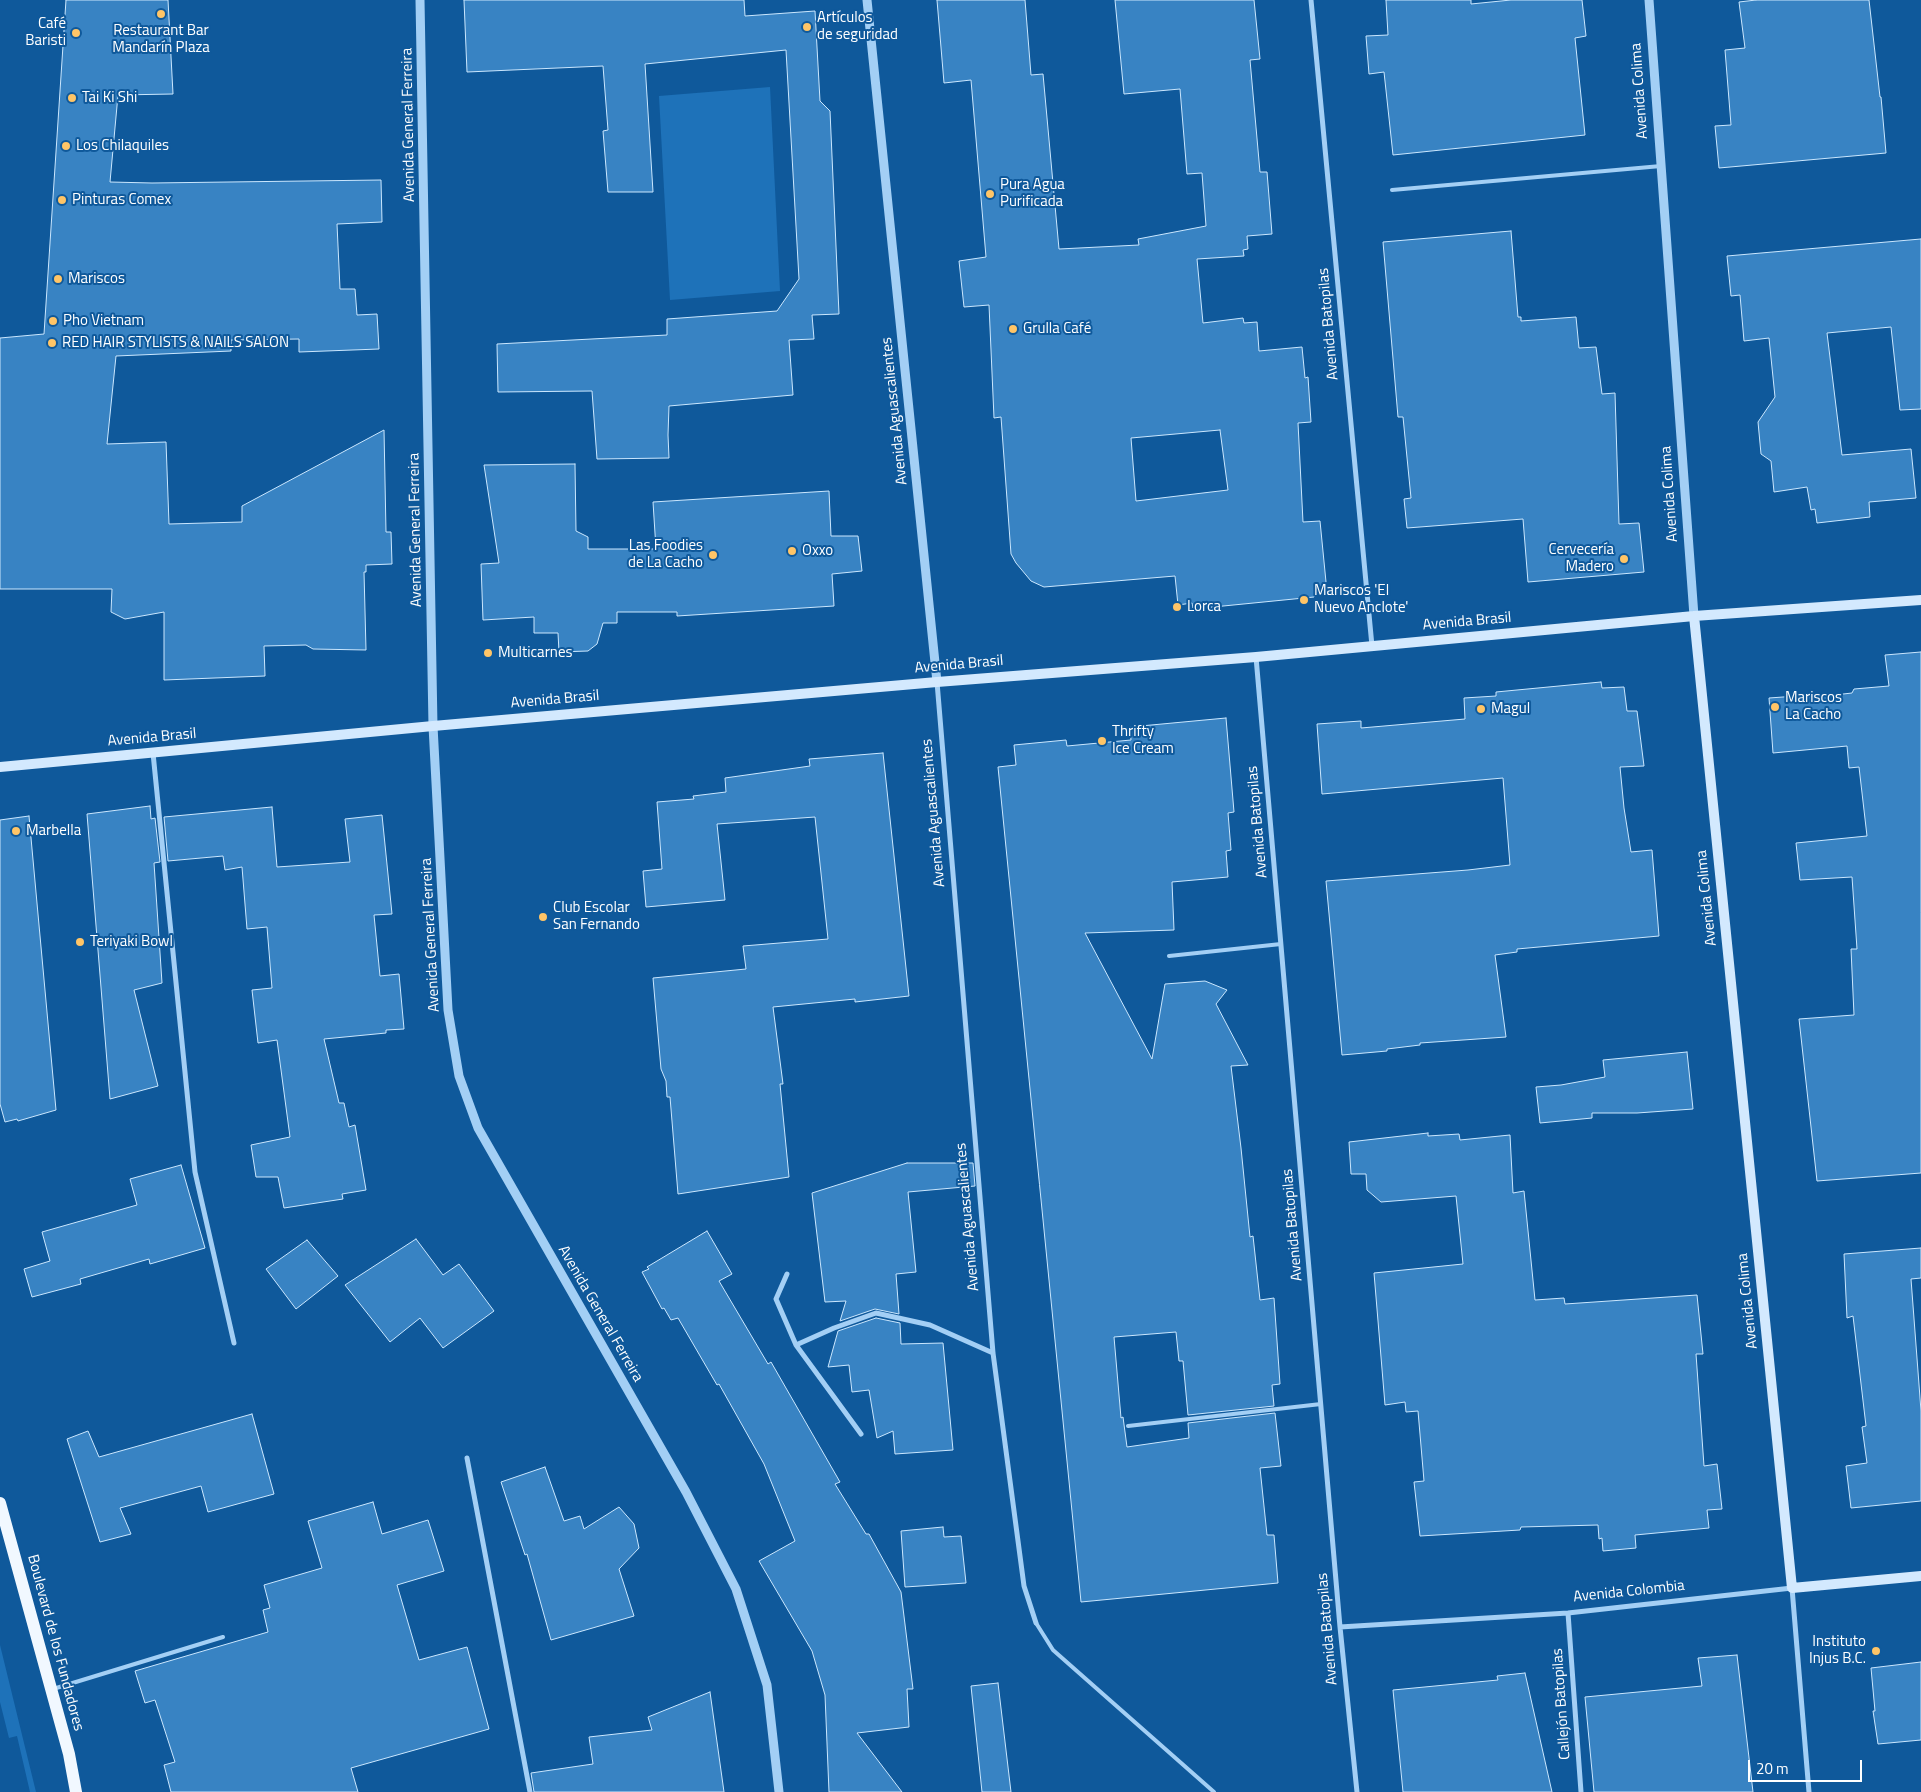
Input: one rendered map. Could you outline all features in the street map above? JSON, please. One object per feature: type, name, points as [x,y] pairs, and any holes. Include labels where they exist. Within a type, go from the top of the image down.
[{"type":"main road","name":"Avenida Brasil","points":[[0,767],[434,726],[936,682],[1256,657],[1694,616],[1921,600]]},
{"type":"main road","name":"Avenida Colima","points":[[1694,616],[1792,1588]]},
{"type":"main road","name":"Boulevard de los Fundadores","points":[[0,1503],[69,1754],[76,1792]]},
{"type":"main road","name":"Avenida Colombia","points":[[1792,1588],[1921,1576]]},
{"type":"street","name":"Avenida General Ferreira","points":[[420,0],[434,726],[448,1010],[459,1076],[478,1128],[681,1484],[736,1589],[767,1685],[779,1792]]},
{"type":"street","name":"Avenida Aguascalientes","points":[[867,0],[936,682],[994,1353],[1024,1586],[1036,1623]]},
{"type":"street","name":"Avenida Batopilas","points":[[1311,0],[1372,646]]},
{"type":"street","name":"Avenida Colima","points":[[1649,0],[1694,616]]},
{"type":"street","name":"Avenida Batopilas","points":[[1256,657],[1340,1627],[1357,1792]]},
{"type":"street","points":[[154,753],[195,1172],[234,1343]]},
{"type":"street","points":[[787,1274],[776,1299],[796,1345],[861,1434]]},
{"type":"street","points":[[796,1345],[876,1312],[930,1325],[994,1353]]},
{"type":"street","points":[[467,1458],[530,1792]]},
{"type":"street","name":"Avenida Colima","points":[[1792,1588],[1809,1792]]},
{"type":"street","name":"Avenida Colombia","points":[[1340,1627],[1568,1614],[1792,1588]]},
{"type":"street","name":"Callejón Batopilas","points":[[1568,1614],[1581,1792]]},
{"type":"lane","points":[[1392,190],[1661,166]]},
{"type":"lane","points":[[1169,956],[1281,944]]},
{"type":"lane","points":[[1128,1426],[1321,1404]]},
{"type":"lane","points":[[1036,1623],[1053,1650],[1214,1792]]},
{"type":"lane","points":[[51,1690],[223,1637]]},
{"type":"shaded area","points":[[770,87],[780,291],[670,300],[659,96]]},
{"type":"shaded area","points":[[0,1645],[36,1792],[30,1792],[17,1736],[9,1738],[0,1702]]},
{"type":"building","points":[[66,0],[168,0],[173,94],[118,95],[110,182],[381,180],[382,222],[337,224],[340,289],[355,289],[357,315],[377,314],[379,349],[299,352],[299,339],[231,340],[231,351],[116,356],[107,444],[166,442],[169,524],[242,522],[242,506],[384,430],[386,532],[391,532],[392,564],[366,565],[366,572],[364,572],[366,650],[313,649],[306,645],[264,646],[265,676],[164,680],[164,612],[125,619],[111,612],[112,589],[0,589],[0,338],[44,334]]},
{"type":"building","points":[[464,0],[744,0],[745,16],[815,11],[820,101],[830,111],[839,314],[812,315],[814,339],[789,340],[793,395],[669,406],[669,458],[597,459],[592,391],[498,392],[497,344],[667,335],[667,319],[777,311],[799,279],[786,50],[645,64],[653,192],[608,192],[603,131],[608,130],[603,66],[467,72]]},
{"type":"building","points":[[937,0],[1025,0],[1031,75],[1043,74],[1059,249],[1139,245],[1138,239],[1206,226],[1202,173],[1187,174],[1180,89],[1124,94],[1115,0],[1254,0],[1260,59],[1250,60],[1260,172],[1267,172],[1272,234],[1247,236],[1248,249],[1243,250],[1244,256],[1197,259],[1203,323],[1243,318],[1244,323],[1257,322],[1259,351],[1302,347],[1305,378],[1308,377],[1311,422],[1298,423],[1303,522],[1320,521],[1326,582],[1314,597],[1193,609],[1192,603],[1178,605],[1175,576],[1044,587],[1031,581],[1016,563],[1011,554],[1001,417],[994,418],[989,305],[964,307],[959,261],[986,257],[971,80],[944,83]],"holes":[[[1220,430],[1228,490],[1136,501],[1131,438]]]},
{"type":"building","points":[[1386,0],[1471,0],[1471,4],[1511,0],[1582,0],[1586,36],[1575,38],[1585,135],[1393,155],[1384,72],[1369,74],[1366,36],[1388,35]]},
{"type":"building","points":[[1756,0],[1869,0],[1886,153],[1719,168],[1715,126],[1731,125],[1725,50],[1745,48],[1739,2]]},
{"type":"building","points":[[1511,231],[1518,317],[1521,317],[1521,321],[1576,317],[1579,348],[1596,347],[1602,394],[1615,393],[1619,524],[1639,523],[1644,572],[1528,582],[1523,519],[1407,528],[1404,499],[1411,498],[1403,417],[1398,417],[1383,242]]},
{"type":"building","points":[[1921,239],[1921,409],[1900,410],[1891,327],[1827,333],[1842,455],[1911,449],[1916,498],[1869,502],[1870,517],[1817,523],[1815,509],[1811,510],[1807,487],[1774,492],[1771,461],[1761,454],[1758,422],[1775,397],[1769,338],[1744,341],[1740,295],[1731,296],[1727,256]]},
{"type":"building","points":[[575,464],[576,531],[588,537],[588,549],[656,549],[653,502],[829,491],[831,536],[858,536],[862,571],[832,574],[834,606],[677,616],[677,612],[617,612],[617,623],[603,623],[597,644],[588,651],[559,652],[558,633],[534,633],[534,617],[483,620],[481,564],[499,563],[484,465]]},
{"type":"building","points":[[1921,652],[1921,1173],[1817,1181],[1799,1019],[1854,1015],[1851,949],[1857,949],[1852,877],[1800,880],[1796,843],[1867,836],[1859,767],[1849,768],[1847,746],[1773,753],[1769,698],[1797,696],[1799,699],[1852,693],[1854,689],[1889,686],[1885,655]]},
{"type":"building","points":[[1601,682],[1602,688],[1624,687],[1627,711],[1637,711],[1644,766],[1620,767],[1624,808],[1631,852],[1652,850],[1659,936],[1517,949],[1517,952],[1495,955],[1506,1037],[1420,1043],[1420,1045],[1387,1049],[1387,1051],[1342,1055],[1326,881],[1510,865],[1503,778],[1322,794],[1317,724],[1361,721],[1361,728],[1465,719],[1464,698],[1496,696],[1496,692]]},
{"type":"building","points":[[1226,718],[1234,812],[1228,813],[1231,850],[1226,851],[1228,877],[1172,882],[1174,930],[1085,933],[1152,1059],[1165,984],[1205,981],[1227,990],[1216,1004],[1248,1065],[1231,1066],[1250,1237],[1253,1236],[1260,1300],[1274,1298],[1280,1384],[1272,1385],[1274,1406],[1188,1415],[1183,1361],[1179,1361],[1176,1332],[1114,1337],[1121,1418],[1123,1417],[1127,1447],[1189,1438],[1188,1423],[1275,1413],[1281,1466],[1260,1468],[1267,1535],[1274,1535],[1278,1583],[1081,1602],[998,767],[1016,765],[1014,745],[1066,740],[1067,746],[1131,740],[1130,727]]},
{"type":"building","points":[[883,753],[909,996],[855,1002],[855,999],[773,1007],[783,1084],[780,1084],[789,1177],[678,1194],[670,1097],[667,1097],[666,1081],[661,1069],[653,978],[746,969],[743,946],[828,939],[815,817],[717,824],[725,900],[646,907],[643,871],[662,869],[657,802],[694,799],[693,796],[726,792],[725,778],[810,766],[809,759]]},
{"type":"building","points":[[150,806],[151,819],[155,818],[160,862],[154,863],[162,983],[134,990],[158,1086],[110,1099],[87,814]]},
{"type":"building","points":[[272,807],[277,867],[350,862],[345,819],[382,815],[392,914],[374,915],[380,976],[399,974],[404,1029],[386,1030],[386,1033],[324,1039],[339,1103],[344,1103],[349,1127],[355,1125],[366,1190],[342,1194],[343,1199],[284,1208],[278,1177],[256,1177],[251,1145],[290,1137],[277,1040],[258,1043],[252,990],[272,988],[267,927],[247,929],[242,867],[225,870],[223,856],[168,861],[164,817]]},
{"type":"building","points":[[29,816],[56,1110],[18,1121],[17,1119],[5,1122],[0,1104],[0,820]]},
{"type":"building","points":[[1687,1052],[1693,1109],[1637,1113],[1592,1113],[1592,1118],[1540,1123],[1536,1087],[1561,1085],[1605,1077],[1603,1060]]},
{"type":"building","points":[[1428,1133],[1428,1136],[1459,1134],[1460,1140],[1510,1135],[1513,1193],[1524,1191],[1535,1300],[1564,1298],[1565,1304],[1697,1295],[1703,1354],[1696,1354],[1704,1466],[1717,1464],[1722,1509],[1707,1510],[1709,1528],[1635,1535],[1636,1548],[1603,1551],[1602,1538],[1599,1539],[1598,1525],[1521,1527],[1520,1530],[1420,1536],[1414,1482],[1424,1481],[1418,1411],[1406,1412],[1405,1402],[1385,1405],[1374,1273],[1463,1264],[1456,1196],[1381,1202],[1367,1190],[1366,1174],[1351,1174],[1349,1142]]},
{"type":"building","points":[[907,1163],[973,1163],[975,1186],[908,1192],[916,1272],[896,1274],[899,1314],[875,1309],[840,1321],[846,1301],[825,1302],[812,1193]]},
{"type":"building","points":[[181,1165],[205,1248],[150,1264],[149,1259],[80,1279],[81,1284],[32,1297],[24,1269],[50,1261],[42,1232],[137,1205],[130,1179]]},
{"type":"building","points":[[707,1231],[732,1274],[719,1281],[768,1364],[771,1362],[840,1482],[835,1484],[866,1534],[869,1534],[901,1592],[913,1689],[907,1689],[909,1727],[857,1733],[902,1792],[829,1792],[825,1695],[812,1651],[759,1561],[795,1541],[764,1464],[719,1384],[717,1385],[678,1318],[671,1320],[664,1308],[662,1309],[642,1272],[649,1269],[647,1267]]},
{"type":"building","points":[[416,1239],[443,1275],[459,1264],[494,1311],[443,1348],[420,1318],[390,1342],[345,1285]]},
{"type":"building","points":[[307,1240],[338,1276],[296,1309],[266,1269]]},
{"type":"building","points":[[1921,1248],[1921,1278],[1911,1279],[1921,1411],[1921,1501],[1851,1508],[1846,1466],[1867,1463],[1862,1427],[1866,1426],[1853,1316],[1847,1318],[1844,1254]]},
{"type":"building","points":[[876,1318],[900,1323],[901,1344],[943,1343],[953,1450],[895,1454],[893,1431],[877,1438],[869,1390],[852,1392],[849,1365],[828,1367],[838,1331]]},
{"type":"building","points":[[252,1414],[274,1494],[208,1512],[201,1486],[120,1508],[131,1534],[100,1542],[67,1439],[88,1431],[99,1457]]},
{"type":"building","points":[[545,1467],[564,1521],[580,1516],[584,1529],[619,1507],[634,1524],[639,1548],[619,1569],[634,1616],[551,1640],[527,1554],[525,1555],[501,1482]]},
{"type":"building","points":[[373,1502],[382,1534],[428,1520],[444,1571],[397,1585],[419,1660],[467,1647],[489,1729],[351,1768],[358,1792],[171,1792],[164,1765],[175,1762],[155,1700],[145,1703],[135,1671],[268,1632],[263,1610],[270,1608],[264,1585],[322,1568],[308,1521]]},
{"type":"building","points":[[943,1527],[944,1537],[961,1536],[966,1583],[905,1587],[901,1531]]},
{"type":"building","points":[[1737,1655],[1753,1792],[1594,1792],[1585,1697],[1702,1686],[1698,1658]]},
{"type":"building","points":[[1921,1662],[1921,1740],[1878,1744],[1873,1711],[1875,1711],[1871,1668]]},
{"type":"building","points":[[1525,1673],[1552,1792],[1403,1792],[1393,1690],[1498,1680],[1497,1676]]},
{"type":"building","points":[[998,1683],[1011,1792],[982,1792],[971,1686]]},
{"type":"building","points":[[710,1692],[724,1792],[534,1792],[531,1773],[593,1764],[589,1737],[652,1730],[648,1717]]},
{"type":"place","name":"Restaurant Bar Mandarín Plaza","points":[[161,14]]},
{"type":"place","name":"Artículos de seguridad","points":[[807,27]]},
{"type":"place","name":"Café Baristi","points":[[76,33]]},
{"type":"place","name":"Tai Ki Shi","points":[[72,98]]},
{"type":"place","name":"Los Chilaquiles","points":[[66,146]]},
{"type":"place","name":"Pura Agua Purificada","points":[[990,194]]},
{"type":"place","name":"Pinturas Comex","points":[[62,200]]},
{"type":"place","name":"Mariscos","points":[[58,279]]},
{"type":"place","name":"Pho Vietnam","points":[[53,321]]},
{"type":"place","name":"Grulla Café","points":[[1013,329]]},
{"type":"place","name":"RED HAIR STYLISTS & NAILS SALON","points":[[52,343]]},
{"type":"place","name":"Oxxo","points":[[792,551]]},
{"type":"place","name":"Las Foodies de La Cacho","points":[[713,555]]},
{"type":"place","name":"Cervecería Madero","points":[[1624,559]]},
{"type":"place","name":"Mariscos 'El Nuevo Anclote'","points":[[1304,600]]},
{"type":"place","name":"Lorca","points":[[1177,607]]},
{"type":"place","name":"Multicarnes","points":[[488,653]]},
{"type":"place","name":"Mariscos La Cacho","points":[[1775,707]]},
{"type":"place","name":"Magul","points":[[1481,709]]},
{"type":"place","name":"Thrifty Ice Cream","points":[[1102,741]]},
{"type":"place","name":"Marbella","points":[[16,831]]},
{"type":"place","name":"Club Escolar San Fernando","points":[[543,917]]},
{"type":"place","name":"Teriyaki Bowl","points":[[80,942]]},
{"type":"place","name":"Instituto Injus B.C.","points":[[1876,1651]]}]
